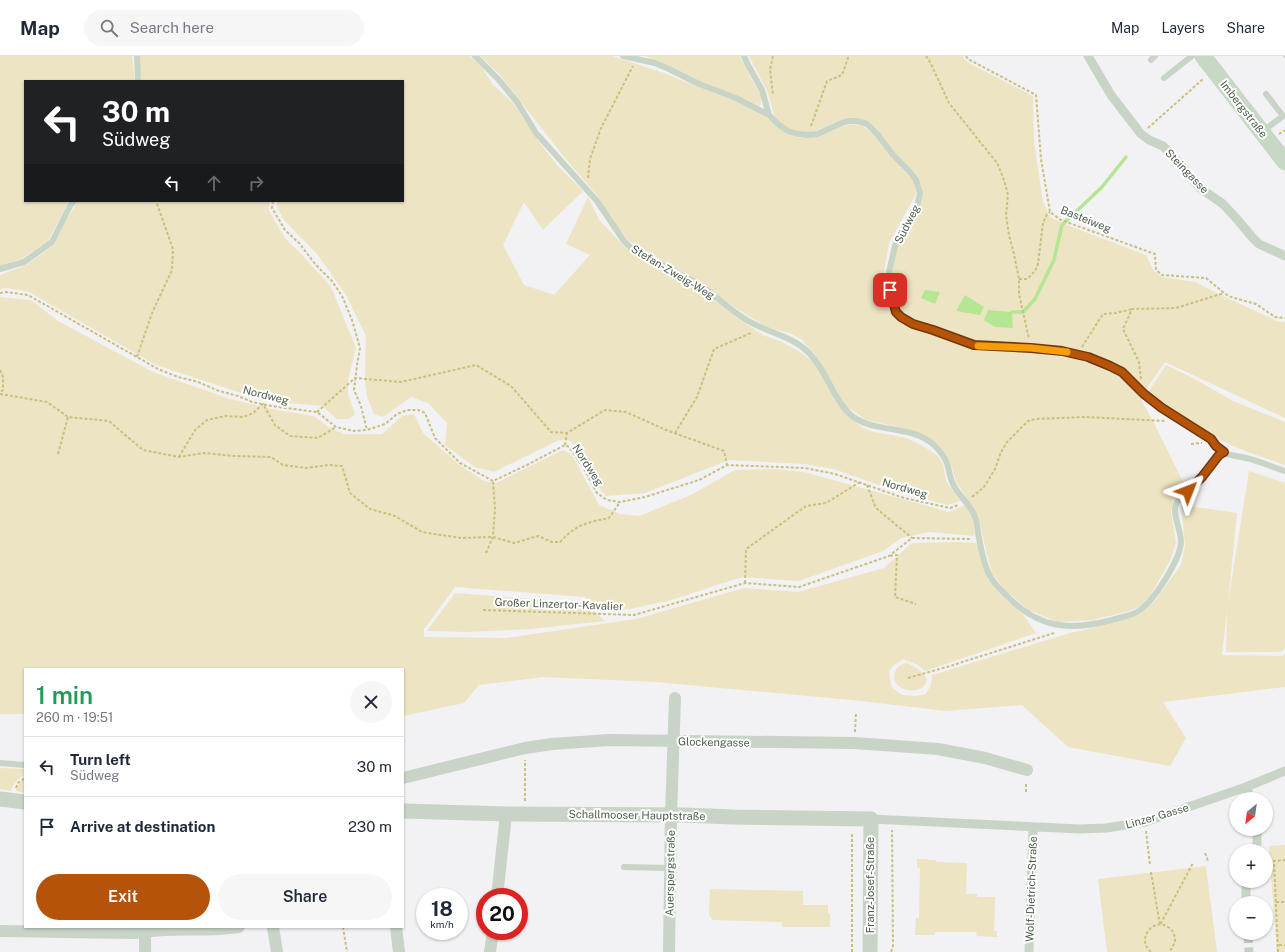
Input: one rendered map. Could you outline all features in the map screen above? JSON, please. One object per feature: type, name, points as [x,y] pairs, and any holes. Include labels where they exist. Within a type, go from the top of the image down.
[{"type":"main road","name":"Imbergstraße","points":[[1204,56],[1270,134],[1285,162]]},
{"type":"street","name":"Steingasse","points":[[1088,56],[1111,95],[1141,134],[1149,140],[1162,146],[1171,154],[1200,188],[1223,204],[1259,244],[1284,255]]},
{"type":"street","name":"Auerspergstraße","points":[[669,952],[671,815],[675,698]]},
{"type":"street","name":"Glockengasse","points":[[404,778],[525,748],[552,744],[609,740],[854,743],[938,749],[985,758],[1027,770]]},
{"type":"street","name":"Linzer Gasse","points":[[871,819],[1027,824],[1080,829],[1106,828],[1145,822],[1285,771]]},
{"type":"street","points":[[1246,786],[1248,792]]},
{"type":"street","points":[[0,799],[20,797]]},
{"type":"street","name":"Schallmooser Hauptstraße","points":[[404,811],[506,814],[671,815],[871,819]]},
{"type":"street","points":[[498,888],[506,814]]},
{"type":"street","name":"Franz-Josef-Straße","points":[[870,952],[871,819]]},
{"type":"street","name":"Wolf-Dietrich-Straße","points":[[1027,824],[1029,952]]},
{"type":"street","points":[[0,931],[135,933],[145,929],[232,928]]},
{"type":"street","points":[[272,928],[277,952]]},
{"type":"street","points":[[396,928],[399,952]]},
{"type":"street","points":[[145,929],[145,952]]},
{"type":"street","points":[[490,952],[492,940]]},
{"type":"lane","points":[[137,56],[138,80]]},
{"type":"lane","name":"Stefan-Zweig-Weg","points":[[475,56],[499,80],[517,102],[536,132],[597,201],[624,241],[633,250],[702,286],[743,318],[762,328],[793,340],[818,362],[843,408],[853,417],[873,426],[906,431],[932,443],[941,453],[946,462],[953,484],[976,517],[979,539],[989,574],[994,583],[1024,611],[1038,619],[1056,625],[1073,627],[1101,623],[1130,615],[1139,611],[1148,604],[1161,587],[1176,562],[1181,545],[1175,507],[1178,501],[1202,477],[1219,455],[1224,452]]},
{"type":"lane","name":"Südweg","points":[[623,56],[670,68],[699,84],[736,98],[769,115],[779,125],[788,131],[798,134],[817,134],[844,122],[858,121],[867,124],[878,135],[893,155],[909,171],[916,180],[920,192],[918,202],[895,246],[889,272],[890,290],[896,312],[913,324],[974,345],[1062,351],[1099,361],[1122,372],[1144,394],[1182,422],[1211,439],[1216,446],[1224,452]]},
{"type":"lane","points":[[744,56],[762,90],[769,115]]},
{"type":"lane","points":[[1164,78],[1192,56]]},
{"type":"lane","points":[[1266,94],[1283,116],[1270,134]]},
{"type":"lane","points":[[0,269],[24,262],[52,242],[73,202]]},
{"type":"lane","points":[[1224,452],[1230,455],[1245,457],[1285,471]]},
{"type":"lane","points":[[0,763],[24,765]]},
{"type":"lane","points":[[624,867],[670,868]]},
{"type":"path","points":[[769,115],[775,104],[770,69],[773,56]]},
{"type":"path","points":[[808,135],[827,81],[842,75],[848,58],[847,56]]},
{"type":"path","points":[[926,56],[949,103],[997,163],[1004,180],[1008,195],[1006,214],[1009,235],[1019,279],[1019,294],[1031,348]]},
{"type":"path","name":"Basteiweg","points":[[966,56],[968,59],[1036,95],[1041,159],[1050,212],[1061,220],[1155,254],[1156,270],[1162,275],[1206,278],[1231,297],[1256,304],[1276,317],[1285,318]]},
{"type":"path","points":[[586,189],[590,159],[601,128],[637,59]]},
{"type":"path","points":[[1141,134],[1206,77]]},
{"type":"path","points":[[1270,134],[1285,130]]},
{"type":"path","points":[[137,357],[152,313],[172,270],[173,249],[156,202]]},
{"type":"path","points":[[273,202],[272,208],[284,230],[300,243],[316,265],[332,281],[342,296],[352,320],[360,348],[354,390],[361,406],[367,430]]},
{"type":"path","points":[[1019,279],[1027,279],[1035,271],[1040,251],[1043,223],[1047,214],[1050,212]]},
{"type":"path","name":"Nordweg","points":[[0,293],[6,292],[28,294],[158,369],[178,377],[198,382],[252,402],[317,412],[336,427],[354,431],[367,430],[385,424],[397,414],[407,410],[418,410],[425,413],[435,438],[460,463],[492,481],[565,445],[569,447],[583,468],[597,494],[607,500],[620,502],[645,497],[699,480],[727,464],[805,468],[835,474],[904,498],[950,508],[966,502],[984,487],[995,469],[1001,452],[1007,442],[1028,421],[1035,419],[1086,417],[1182,422]]},
{"type":"path","points":[[1077,354],[1103,314],[1116,314],[1132,309],[1176,308],[1224,293]]},
{"type":"path","points":[[1132,309],[1123,329],[1139,362],[1144,394]]},
{"type":"path","points":[[674,433],[697,397],[714,349],[762,328]]},
{"type":"path","points":[[317,412],[355,378],[401,382],[476,365],[511,386],[551,432],[567,433],[605,410],[626,412],[674,433],[724,451],[727,464]]},
{"type":"path","points":[[0,370],[3,377],[3,390],[0,393],[47,402],[68,417],[109,421],[143,450],[179,458],[204,452],[234,456],[270,457],[283,465],[306,468],[328,465],[342,466],[350,493],[370,509],[395,516],[422,532],[461,538],[493,537],[514,543],[538,536],[552,542],[560,542],[570,532],[585,524],[609,518],[620,502]]},
{"type":"path","points":[[179,458],[194,430],[207,420],[226,416],[243,417],[253,413],[263,404],[274,426],[290,436],[318,438],[336,427]]},
{"type":"path","points":[[58,454],[68,417]]},
{"type":"path","points":[[565,445],[567,433]]},
{"type":"path","points":[[486,553],[493,537],[495,509],[492,481]]},
{"type":"path","points":[[860,482],[826,503],[806,506],[746,550],[745,583],[799,587],[889,556],[897,555],[895,597],[916,604]]},
{"type":"path","points":[[867,485],[877,509],[912,538],[979,539]]},
{"type":"path","points":[[889,556],[912,538]]},
{"type":"path","name":"Großer Linzertor-Kavalier","points":[[483,610],[634,615],[745,583]]},
{"type":"path","points":[[908,678],[1073,627]]},
{"type":"path","points":[[854,743],[856,712]]},
{"type":"path","points":[[525,748],[525,801]]},
{"type":"path","points":[[20,797],[18,783],[24,779]]},
{"type":"path","points":[[890,952],[893,946],[892,820]]},
{"type":"path","points":[[1145,822],[1150,865]]},
{"type":"path","points":[[852,832],[852,952]]},
{"type":"path","points":[[1205,853],[1208,861]]},
{"type":"path","points":[[1278,952],[1274,861],[1285,860]]},
{"type":"path","points":[[1160,924],[1193,863]]},
{"type":"path","points":[[1152,872],[1160,924]]},
{"type":"path","points":[[1276,902],[1285,901]]},
{"type":"path","points":[[1151,952],[1146,946],[1146,934],[1149,929],[1160,924],[1166,926],[1174,934],[1174,945],[1170,952]]},
{"type":"path","points":[[343,928],[347,952]]},
{"type":"path","points":[[1278,945],[1285,945]]},
{"type":"shaded area","points":[[0,56],[132,56],[135,80],[24,80],[24,202],[68,202],[48,241],[23,258],[0,267]]},
{"type":"shaded area","points":[[139,56],[470,56],[481,66],[493,85],[513,103],[539,142],[557,165],[583,191],[543,230],[524,202],[503,245],[524,285],[554,295],[590,255],[566,244],[588,197],[599,220],[626,248],[700,289],[737,318],[763,335],[782,342],[802,353],[816,365],[835,400],[848,416],[863,428],[874,432],[906,438],[923,446],[938,456],[943,464],[946,481],[960,501],[948,505],[901,493],[834,469],[804,464],[729,460],[645,493],[606,496],[594,482],[571,441],[559,440],[494,472],[475,467],[445,445],[447,423],[428,403],[411,397],[383,417],[374,414],[367,397],[365,382],[366,336],[346,295],[317,254],[284,220],[277,207],[277,202],[404,202],[404,80],[140,80]]},
{"type":"shaded area","points":[[480,56],[612,56],[664,73],[738,102],[768,118],[785,132],[799,138],[813,137],[846,125],[861,124],[877,138],[888,154],[914,182],[916,194],[889,243],[884,272],[893,313],[905,323],[973,349],[1031,353],[1077,359],[1121,376],[1140,397],[1185,486],[1173,502],[1171,511],[1176,542],[1171,559],[1150,596],[1140,606],[1130,611],[1092,620],[1058,622],[1029,610],[1005,590],[992,573],[979,518],[956,482],[951,464],[945,453],[935,442],[923,435],[904,428],[866,420],[845,405],[816,356],[801,339],[792,334],[767,327],[731,305],[702,283],[629,241],[614,222],[597,195],[565,158],[500,75]]},
{"type":"shaded area","points":[[645,56],[740,56],[762,97],[760,106],[702,83],[674,68]]},
{"type":"shaded area","points":[[749,56],[962,56],[967,62],[1033,96],[1034,142],[1043,202],[1050,217],[1146,255],[1154,271],[1162,277],[1195,282],[1277,321],[1285,322],[1285,418],[1165,362],[1145,391],[1124,371],[1081,352],[975,343],[914,321],[900,313],[893,292],[892,273],[897,247],[923,195],[921,185],[912,171],[893,152],[869,122],[843,119],[810,133],[789,129],[780,123],[774,115],[768,93]]},
{"type":"shaded area","points":[[77,202],[270,202],[269,211],[285,238],[331,287],[356,348],[348,380],[348,395],[355,414],[349,419],[337,419],[322,406],[265,401],[156,365],[29,292],[7,288],[0,289],[0,275],[26,265],[54,245]]},
{"type":"shaded area","points":[[925,290],[940,292],[935,304],[921,298]]},
{"type":"shaded area","points":[[965,295],[984,307],[980,315],[956,311]]},
{"type":"shaded area","points":[[0,297],[31,300],[58,321],[153,372],[227,398],[271,409],[314,416],[328,427],[344,434],[382,434],[402,416],[414,414],[423,433],[458,464],[484,481],[496,483],[563,450],[572,455],[599,505],[620,514],[639,516],[691,495],[735,470],[774,469],[804,472],[949,512],[965,505],[973,517],[975,536],[929,532],[901,538],[883,551],[799,581],[742,577],[668,601],[629,609],[604,608],[585,597],[455,587],[424,629],[424,637],[506,638],[636,619],[744,588],[798,592],[884,568],[912,543],[977,543],[988,579],[1002,596],[1022,613],[1036,633],[925,671],[918,665],[903,659],[894,665],[889,671],[891,687],[902,695],[916,696],[926,694],[931,685],[932,675],[1070,633],[1113,623],[1141,614],[1154,602],[1181,565],[1185,546],[1181,505],[1237,513],[1228,603],[1249,471],[1285,483],[1285,648],[1281,652],[1226,652],[1227,610],[1222,655],[1283,656],[1285,654],[1285,687],[1163,702],[1186,738],[1170,766],[1068,747],[1022,705],[946,711],[862,701],[656,682],[543,677],[479,685],[464,703],[404,716],[404,668],[24,668],[24,714],[0,714]]},
{"type":"shaded area","points":[[988,310],[1012,312],[1013,328],[995,327],[984,320]]},
{"type":"shaded area","points":[[1166,365],[1191,377],[1233,401],[1285,422],[1285,465],[1243,450],[1218,439],[1182,418],[1147,394]]},
{"type":"shaded area","points":[[455,593],[585,603],[605,621],[530,629],[468,632],[427,631]]},
{"type":"shaded area","points":[[907,663],[923,674],[927,679],[925,685],[920,689],[908,690],[902,688],[894,679],[897,668]]},
{"type":"shaded area","points":[[0,768],[24,769],[24,776],[16,782],[11,791],[0,789]]},
{"type":"shaded area","points":[[24,780],[24,793],[16,791],[17,787]]},
{"type":"shaded area","points":[[1285,845],[1285,952],[1277,952],[1272,888],[1273,846]]},
{"type":"shaded area","points":[[917,859],[936,860],[936,862],[967,863],[966,894],[977,894],[977,897],[995,897],[994,931],[997,931],[997,937],[977,936],[976,932],[935,932],[935,935],[915,935],[916,918],[919,918],[920,868],[917,868]]},
{"type":"shaded area","points":[[1206,866],[1217,952],[1107,952],[1098,879]]},
{"type":"shaded area","points":[[710,889],[803,891],[803,905],[828,905],[830,927],[782,927],[782,922],[713,920],[709,915]]},
{"type":"waterway","points":[[1012,312],[1023,312],[1035,299],[1054,260],[1062,225],[1102,187],[1126,157]]},
{"type":"tunnel","points":[[1248,940],[1249,952]]},
{"type":"slow traffic","points":[[978,346],[1031,348],[1067,352]]},
{"type":"route","points":[[890,290],[896,312],[901,317],[913,324],[974,345],[1031,348],[1077,354],[1099,361],[1122,372],[1144,394],[1182,422],[1211,439],[1216,446],[1224,452],[1219,455],[1202,477],[1188,491]]}]
